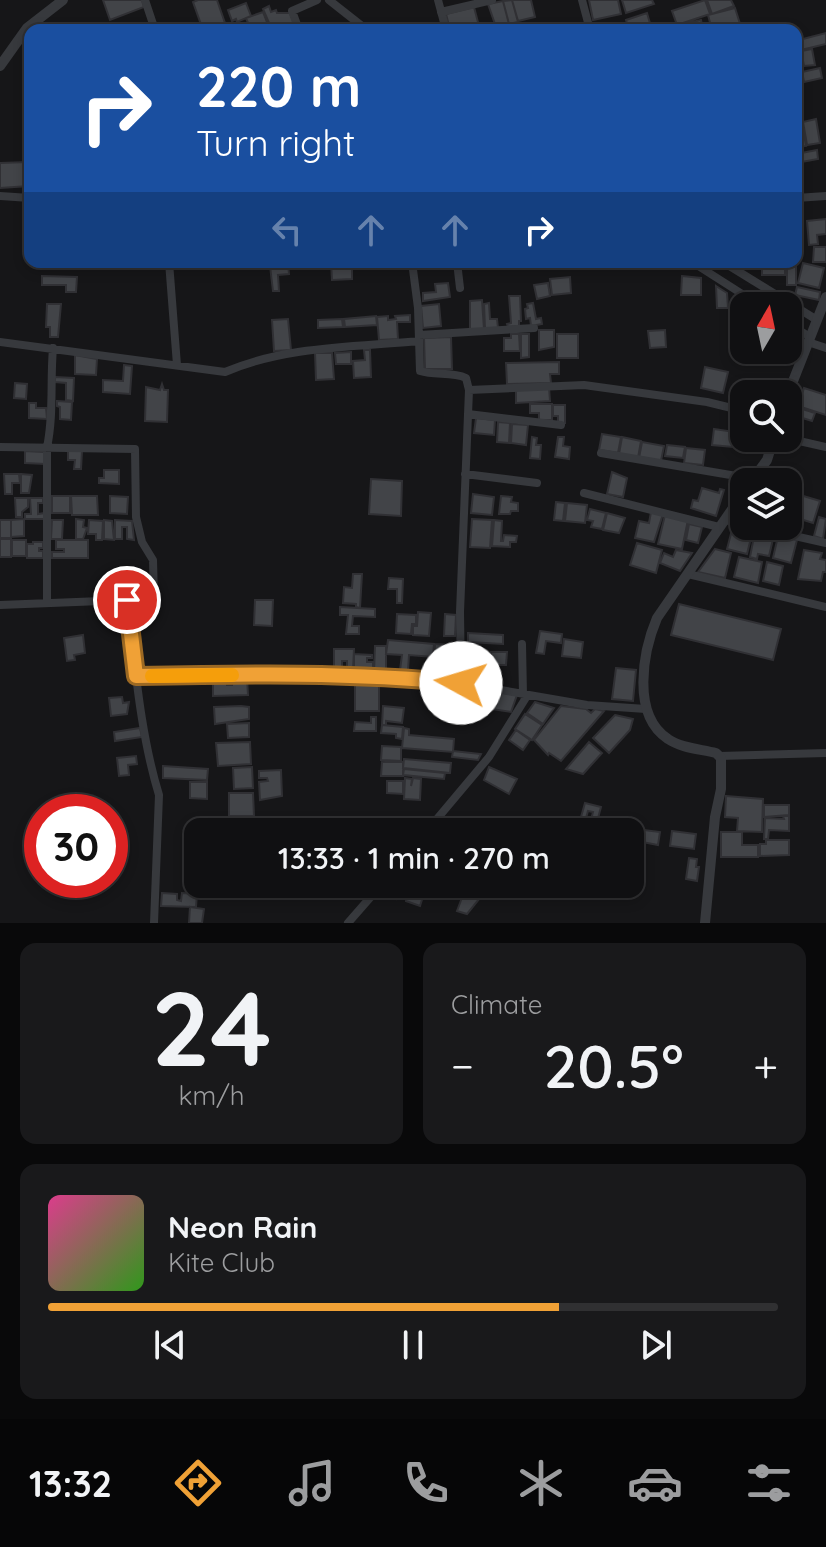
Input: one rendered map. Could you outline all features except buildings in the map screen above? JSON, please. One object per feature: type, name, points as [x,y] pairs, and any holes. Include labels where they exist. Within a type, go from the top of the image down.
[{"type":"street","points":[[32,24],[63,0]]},
{"type":"street","points":[[145,0],[153,24]]},
{"type":"street","points":[[297,24],[292,11],[317,0]]},
{"type":"street","points":[[329,0],[359,24]]},
{"type":"street","points":[[438,0],[444,24]]},
{"type":"street","points":[[441,12],[492,0]]},
{"type":"street","points":[[582,0],[588,24]]},
{"type":"street","points":[[0,66],[24,32]]},
{"type":"street","points":[[0,196],[24,198]]},
{"type":"street","points":[[802,198],[826,196]]},
{"type":"street","points":[[169,268],[177,365]]},
{"type":"street","points":[[413,268],[420,371],[435,376],[460,375],[466,378],[469,390],[460,612],[461,683]]},
{"type":"street","points":[[458,268],[460,288]]},
{"type":"street","points":[[701,268],[739,292]]},
{"type":"street","points":[[733,268],[817,320]]},
{"type":"street","points":[[793,380],[826,297]]},
{"type":"street","points":[[0,342],[225,372],[248,362],[297,353],[534,328]]},
{"type":"street","points":[[802,334],[826,348]]},
{"type":"street","points":[[47,603],[47,447],[51,430],[49,385],[53,348]]},
{"type":"street","points":[[469,390],[584,385],[730,408]]},
{"type":"street","points":[[468,414],[561,425]]},
{"type":"street","points":[[802,442],[826,447]]},
{"type":"street","points":[[0,447],[135,449],[136,517],[142,542],[153,560],[154,597],[0,605]]},
{"type":"street","points":[[601,453],[730,476]]},
{"type":"street","points":[[465,474],[537,483]]},
{"type":"street","points":[[584,493],[730,524]]},
{"type":"street","points":[[730,512],[657,618],[647,641],[643,675],[646,709],[668,739],[719,756],[826,753]]},
{"type":"street","points":[[802,538],[826,543]]},
{"type":"street","points":[[688,574],[826,607]]},
{"type":"street","points":[[127,600],[136,676],[159,795],[154,923]]},
{"type":"street","points":[[438,818],[489,757],[525,695],[522,644]]},
{"type":"street","points":[[136,676],[386,676],[461,683],[587,705],[646,709]]},
{"type":"street","points":[[705,923],[715,817],[721,789],[719,756]]},
{"type":"street","points":[[348,923],[370,898]]},
{"type":"slow traffic","points":[[152,676],[232,675]]},
{"type":"route","points":[[127,600],[136,676],[329,674],[461,683]]}]
